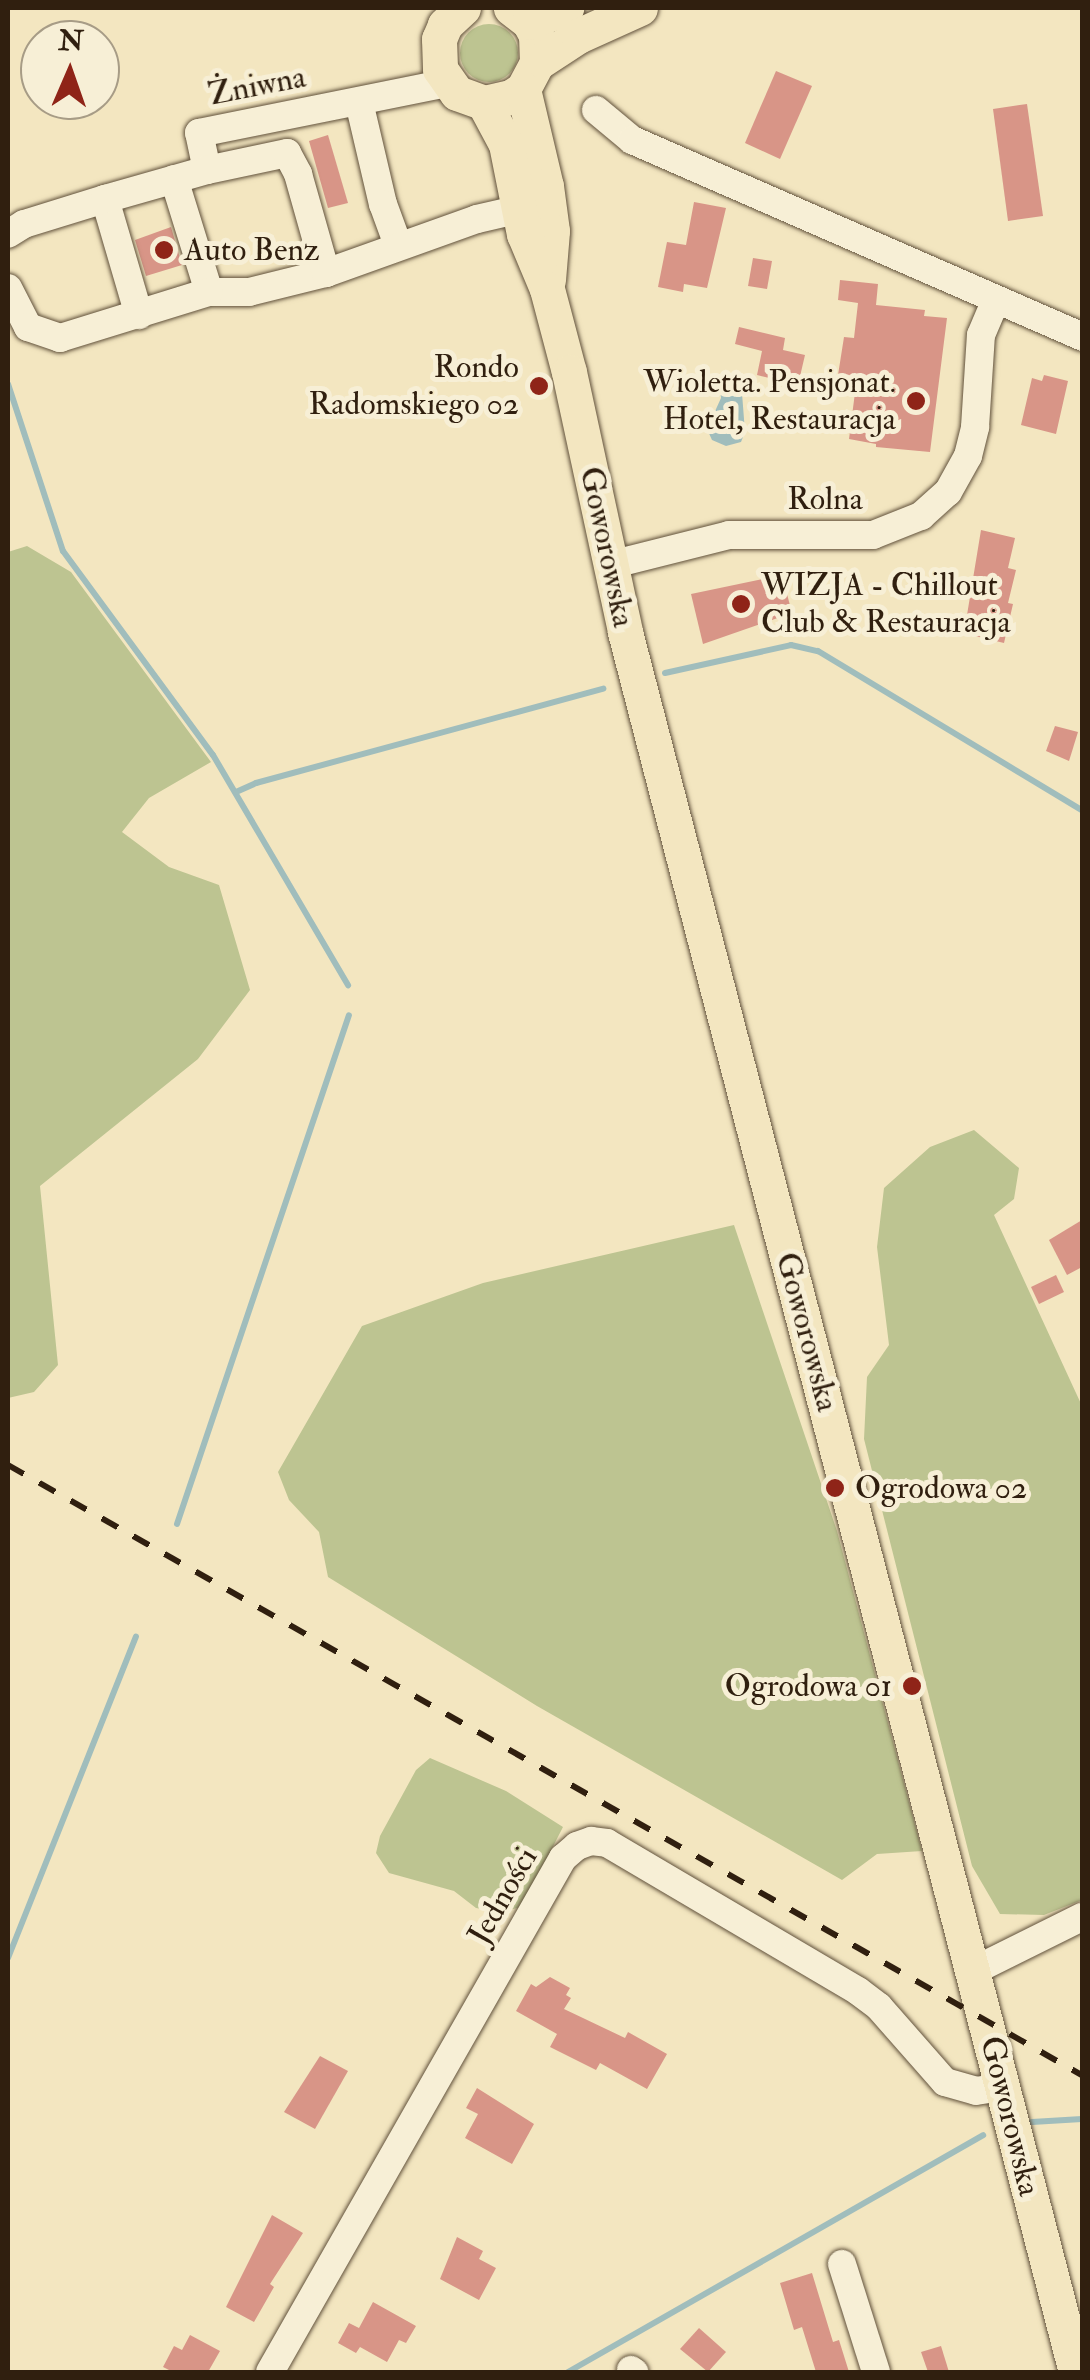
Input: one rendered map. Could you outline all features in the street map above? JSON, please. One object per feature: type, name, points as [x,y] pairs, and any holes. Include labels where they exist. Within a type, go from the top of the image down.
[{"type":"main road","points":[[520,14],[566,8]]},
{"type":"main road","points":[[449,13],[437,54],[448,82],[470,100],[484,102],[511,97],[578,36],[640,8]]},
{"type":"main road","name":"Goworowska","points":[[520,14],[539,49],[530,76],[550,216],[547,288]]},
{"type":"main road","name":"Goworowska","points":[[484,102],[506,144],[524,234],[547,288],[578,406],[610,564],[1076,2372]]},
{"type":"street","name":"Żniwna","points":[[207,170],[199,134],[448,82]]},
{"type":"street","points":[[359,102],[382,204],[398,246]]},
{"type":"street","points":[[596,110],[632,140],[1082,337]]},
{"type":"street","points":[[8,234],[24,224],[105,199],[286,153],[294,162],[326,273]]},
{"type":"street","points":[[174,179],[209,292]]},
{"type":"street","points":[[105,199],[139,315]]},
{"type":"street","points":[[8,288],[28,328],[45,335],[76,335],[209,292],[249,292],[326,273],[398,246],[520,209]]},
{"type":"street","name":"Rolna","points":[[610,564],[741,534],[873,535],[921,516],[948,492],[968,456],[976,427],[981,335],[996,300]]},
{"type":"street","name":"Jedności","points":[[270,2372],[562,1858],[577,1846],[591,1841],[607,1843],[858,1991],[879,2007],[944,2082],[976,2091],[1002,2087]]},
{"type":"street","points":[[973,1971],[1082,1917]]},
{"type":"street","points":[[842,2264],[876,2372]]},
{"type":"green space","points":[[489,24],[509,33],[518,53],[509,73],[489,82],[469,73],[460,53],[469,33]]},
{"type":"green space","points":[[27,546],[71,572],[211,762],[149,798],[122,832],[169,867],[219,885],[250,990],[198,1059],[40,1186],[58,1365],[34,1392],[8,1398],[8,552]]},
{"type":"green space","points":[[974,1130],[1019,1168],[1014,1199],[994,1215],[1082,1406],[1082,1900],[1044,1915],[1000,1914],[972,1866],[864,1439],[867,1377],[889,1345],[877,1247],[884,1188],[930,1147]]},
{"type":"green space","points":[[734,1225],[837,1531],[922,1851],[877,1854],[842,1880],[537,1706],[328,1577],[319,1532],[289,1500],[278,1472],[362,1326],[483,1283]]},
{"type":"green space","points":[[430,1758],[506,1791],[563,1827],[522,1907],[499,1912],[476,1908],[454,1891],[389,1873],[376,1853],[380,1836],[416,1770]]},
{"type":"water","points":[[734,374],[741,380],[745,432],[741,442],[726,446],[712,440],[707,429],[721,398],[719,378]]},
{"type":"building","points":[[776,71],[812,86],[780,159],[745,143]]},
{"type":"building","points":[[1027,104],[1043,216],[1008,221],[993,109]]},
{"type":"building","points":[[328,135],[348,203],[328,208],[309,141]]},
{"type":"building","points":[[694,202],[726,208],[707,288],[684,284],[683,292],[658,287],[667,242],[686,245]]},
{"type":"building","name":"Auto Benz","points":[[171,227],[182,265],[146,276],[135,240]]},
{"type":"building","points":[[753,258],[772,261],[767,289],[748,286]]},
{"type":"building","points":[[840,280],[878,284],[876,305],[925,310],[924,316],[947,318],[930,452],[876,447],[849,439],[857,377],[838,375],[844,337],[854,338],[858,303],[838,300]]},
{"type":"building","points":[[739,327],[785,338],[783,350],[805,355],[798,385],[757,375],[762,351],[735,344]]},
{"type":"building","points":[[1044,375],[1068,381],[1056,434],[1021,425],[1032,378],[1042,381]]},
{"type":"building","points":[[981,530],[1015,538],[1008,568],[1016,570],[1008,603],[1013,604],[1004,643],[975,636],[979,617],[967,615]]},
{"type":"building","name":"WIZJA - Chillout Club & Restauracja","points":[[782,575],[792,613],[703,644],[691,594]]},
{"type":"building","points":[[1055,726],[1078,732],[1069,761],[1046,751]]},
{"type":"building","points":[[1082,1220],[1082,1267],[1067,1275],[1049,1240]]},
{"type":"building","points":[[1056,1275],[1064,1292],[1039,1304],[1031,1287]]},
{"type":"building","points":[[550,1977],[570,1988],[566,1995],[571,1998],[564,2009],[625,2038],[628,2032],[667,2054],[647,2089],[600,2063],[596,2070],[550,2047],[557,2034],[516,2011],[531,1984],[536,1987]]},
{"type":"building","points":[[320,2056],[348,2071],[315,2129],[284,2112]]},
{"type":"building","points":[[477,2088],[534,2124],[512,2164],[465,2138],[478,2114],[466,2108]]},
{"type":"building","points":[[272,2215],[303,2233],[270,2284],[274,2287],[254,2322],[226,2307]]},
{"type":"building","points":[[457,2237],[483,2251],[479,2259],[496,2268],[479,2300],[440,2279]]},
{"type":"building","points":[[812,2273],[833,2342],[839,2340],[849,2372],[816,2372],[802,2327],[794,2330],[780,2283]]},
{"type":"building","points":[[373,2302],[416,2326],[406,2343],[399,2340],[387,2362],[360,2347],[356,2353],[338,2343],[349,2323],[359,2328]]},
{"type":"building","points":[[699,2328],[726,2352],[708,2372],[680,2349]]},
{"type":"building","points":[[190,2335],[220,2351],[208,2372],[173,2372],[163,2367],[174,2346],[182,2350]]},
{"type":"building","points":[[941,2346],[949,2372],[928,2372],[921,2352]]},
{"type":"waterway","points":[[8,384],[63,551],[213,755],[348,985]]},
{"type":"waterway","points":[[665,673],[791,645],[818,651],[1082,810]]},
{"type":"waterway","points":[[236,792],[256,783],[603,689]]},
{"type":"waterway","points":[[177,1524],[349,1015]]},
{"type":"waterway","points":[[8,1958],[136,1637]]},
{"type":"waterway","points":[[1032,2122],[1082,2119]]},
{"type":"waterway","points":[[568,2372],[983,2135]]},
{"type":"railway","points":[[8,1465],[1082,2075]]},
{"type":"place","name":"Auto Benz","points":[[164,250]]},
{"type":"place","name":"Rondo Radomskiego 02","points":[[539,386]]},
{"type":"place","name":"Wioletta. Pensjonat. Hotel, Restauracja","points":[[916,401]]},
{"type":"place","name":"WIZJA - Chillout Club & Restauracja","points":[[741,604]]},
{"type":"place","name":"Ogrodowa 02","points":[[835,1488]]},
{"type":"place","name":"Ogrodowa 01","points":[[912,1686]]}]
